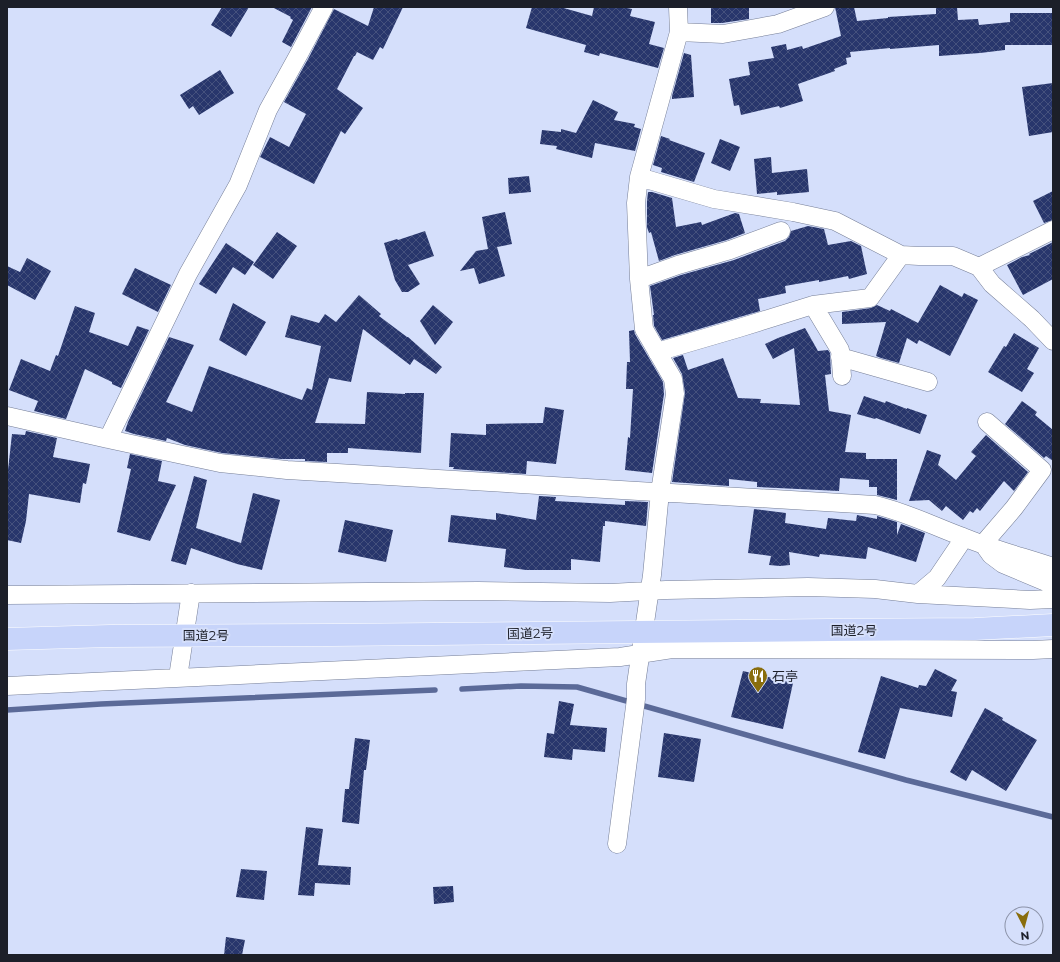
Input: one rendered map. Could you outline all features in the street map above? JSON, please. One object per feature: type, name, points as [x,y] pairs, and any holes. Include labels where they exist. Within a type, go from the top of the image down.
[{"type":"highway","name":"国道2号","points":[[7,639],[110,636],[975,629],[1053,625]]},
{"type":"street","points":[[108,439],[188,274],[238,185],[268,110],[324,7]]},
{"type":"street","points":[[617,844],[660,492],[675,394],[672,379],[644,329],[639,279],[636,203],[639,177],[679,32],[678,7]]},
{"type":"street","points":[[679,32],[723,34],[778,24],[825,7]]},
{"type":"street","points":[[639,177],[714,199],[793,212],[836,221],[901,255],[953,256],[979,267],[992,284],[1032,318],[1053,341]]},
{"type":"street","points":[[979,267],[1053,230]]},
{"type":"street","points":[[639,279],[678,265],[730,250],[781,231]]},
{"type":"street","points":[[657,352],[813,305],[870,298],[901,255]]},
{"type":"street","points":[[813,305],[840,350],[842,376]]},
{"type":"street","points":[[840,357],[928,382]]},
{"type":"street","points":[[7,416],[220,462],[287,470],[874,505],[913,516],[964,538],[1053,567]]},
{"type":"street","points":[[983,544],[1014,508],[1042,470],[987,422]]},
{"type":"street","points":[[918,594],[937,578],[964,538]]},
{"type":"street","points":[[983,544],[991,555],[1003,564],[1053,585]]},
{"type":"street","points":[[7,595],[478,591],[610,593],[808,587],[875,589],[918,594],[1030,600],[1053,599]]},
{"type":"street","points":[[178,677],[191,594]]},
{"type":"street","points":[[7,686],[620,657],[672,649],[1053,649]]},
{"type":"building","points":[[222,7],[249,7],[231,37],[211,25]]},
{"type":"building","points":[[272,7],[312,7],[291,47],[282,42],[293,20],[290,18],[291,17]]},
{"type":"building","points":[[374,7],[403,7],[383,49],[380,47],[373,60],[357,52],[337,89],[363,108],[345,134],[341,131],[314,184],[260,157],[270,137],[289,147],[306,114],[284,102],[334,9],[368,26]]},
{"type":"building","points":[[532,7],[560,7],[592,16],[594,7],[621,7],[632,9],[630,16],[655,22],[649,44],[664,48],[658,68],[600,53],[599,56],[584,52],[586,45],[526,28]]},
{"type":"building","points":[[711,7],[749,7],[749,19],[711,23]]},
{"type":"building","points":[[835,7],[854,7],[857,21],[888,17],[936,14],[936,7],[957,7],[958,20],[978,19],[979,25],[1010,22],[1010,13],[1053,13],[1053,45],[1005,45],[1005,50],[939,56],[939,45],[850,52],[851,57],[846,58],[847,64],[834,69],[835,71],[798,84],[803,101],[780,108],[779,106],[741,115],[739,105],[734,106],[729,79],[750,75],[748,62],[774,58],[771,47],[786,44],[787,50],[802,46],[803,49],[841,36]]},
{"type":"building","points":[[684,53],[691,55],[694,97],[672,99],[672,96]]},
{"type":"building","points":[[220,70],[234,93],[199,115],[193,106],[189,109],[180,95]]},
{"type":"building","points":[[1053,83],[1053,132],[1029,136],[1022,87]]},
{"type":"building","points":[[593,100],[618,112],[614,120],[635,124],[634,127],[641,129],[635,151],[595,143],[592,158],[556,149],[557,146],[540,144],[542,130],[561,132],[561,129],[576,133]]},
{"type":"building","points":[[661,136],[705,153],[694,182],[661,172],[662,168],[653,165]]},
{"type":"building","points":[[720,139],[740,147],[730,171],[711,163]]},
{"type":"building","points":[[771,157],[772,173],[807,169],[809,192],[777,195],[777,192],[757,194],[754,159]]},
{"type":"building","points":[[529,176],[531,192],[509,194],[508,178]]},
{"type":"building","points":[[1053,191],[1053,220],[1044,223],[1033,201]]},
{"type":"building","points":[[648,192],[672,198],[676,227],[701,222],[702,225],[735,213],[739,214],[745,233],[659,261],[651,232],[649,233],[647,227]]},
{"type":"building","points":[[505,212],[512,244],[497,247],[505,276],[479,284],[474,268],[460,271],[476,251],[488,249],[482,217]]},
{"type":"building","points":[[808,226],[824,229],[828,245],[851,241],[861,246],[867,274],[849,279],[848,276],[819,282],[819,280],[785,286],[786,293],[758,299],[760,311],[662,340],[654,326],[650,286],[681,275],[734,260],[785,241],[789,237],[791,231]]},
{"type":"building","points":[[425,231],[434,256],[408,265],[420,284],[408,292],[402,292],[395,280],[384,243]]},
{"type":"building","points":[[277,232],[297,246],[273,279],[253,265]]},
{"type":"building","points":[[1053,242],[1053,279],[1023,295],[1007,265],[1022,257],[1030,255],[1029,254]]},
{"type":"building","points":[[226,243],[254,262],[245,275],[233,267],[216,294],[199,284]]},
{"type":"building","points":[[27,258],[51,271],[35,300],[7,285],[7,266],[20,272]]},
{"type":"building","points":[[135,268],[171,285],[158,312],[122,294]]},
{"type":"building","points":[[940,285],[962,297],[964,293],[978,300],[950,356],[919,340],[917,344],[907,338],[899,363],[881,358],[876,356],[886,322],[842,324],[842,312],[871,308],[877,305],[890,311],[891,309],[918,323]]},
{"type":"building","points":[[359,295],[381,314],[379,316],[408,337],[442,367],[436,374],[414,359],[410,365],[363,329],[351,382],[329,378],[315,423],[365,424],[367,392],[405,394],[424,393],[421,453],[348,448],[348,453],[327,453],[327,462],[305,461],[305,459],[281,459],[222,453],[185,445],[167,438],[166,441],[125,431],[169,337],[194,345],[166,402],[192,412],[209,366],[302,400],[307,388],[312,390],[321,346],[285,337],[291,315],[319,323],[325,314],[336,322]]},
{"type":"building","points":[[233,303],[266,322],[246,356],[219,340]]},
{"type":"building","points":[[433,305],[453,322],[435,345],[420,321]]},
{"type":"building","points":[[75,306],[95,313],[89,332],[128,346],[137,326],[149,330],[121,388],[85,369],[66,419],[34,411],[38,401],[9,390],[21,359],[50,371],[56,355],[58,356]]},
{"type":"building","points":[[805,328],[818,351],[828,350],[830,353],[831,374],[825,375],[829,411],[851,415],[845,452],[866,453],[866,459],[897,459],[897,500],[877,495],[877,487],[869,487],[869,480],[840,478],[839,491],[757,487],[757,482],[729,479],[729,486],[672,482],[685,393],[682,374],[673,358],[683,355],[688,370],[723,358],[738,398],[761,399],[760,403],[800,405],[794,348],[773,359],[765,344]]},
{"type":"building","points":[[634,330],[663,382],[664,394],[652,473],[625,470],[628,437],[630,438],[633,389],[626,389],[627,362],[630,362],[629,331]]},
{"type":"building","points":[[1014,333],[1039,348],[1027,369],[1034,373],[1022,392],[988,372]]},
{"type":"building","points":[[864,396],[885,403],[886,401],[927,415],[920,434],[876,418],[857,414]]},
{"type":"building","points":[[1022,401],[1037,412],[1035,415],[1053,430],[1053,461],[1046,456],[1044,458],[1005,424]]},
{"type":"building","points":[[545,407],[564,410],[556,464],[527,461],[526,474],[453,469],[454,467],[449,467],[451,433],[486,435],[486,424],[543,423]]},
{"type":"building","points":[[26,431],[57,438],[53,457],[90,464],[86,484],[83,483],[80,503],[29,494],[26,521],[21,543],[7,540],[7,479],[12,434],[25,435]]},
{"type":"building","points":[[986,435],[1028,472],[1014,491],[1004,481],[980,511],[977,508],[973,513],[970,511],[963,520],[946,506],[942,511],[929,500],[909,501],[927,450],[941,455],[938,465],[956,480],[976,456],[971,452]]},
{"type":"building","points":[[130,454],[162,461],[158,481],[176,485],[150,541],[117,532],[131,469],[127,468]]},
{"type":"building","points":[[194,476],[207,480],[196,528],[241,543],[253,493],[280,500],[262,570],[237,564],[191,548],[186,565],[171,561]]},
{"type":"building","points":[[539,496],[556,497],[555,501],[625,505],[625,501],[648,502],[646,526],[605,521],[605,526],[603,526],[600,562],[571,559],[571,570],[526,570],[504,567],[506,549],[448,542],[451,515],[496,520],[496,513],[536,520]]},
{"type":"building","points":[[754,509],[786,513],[785,523],[826,529],[828,518],[856,521],[857,515],[877,519],[877,516],[897,522],[897,535],[901,524],[925,533],[916,562],[868,547],[866,559],[820,554],[819,557],[789,552],[790,565],[769,565],[771,556],[748,553]]},
{"type":"building","points":[[345,520],[393,530],[386,562],[338,552]]},
{"type":"building","points":[[935,669],[957,680],[951,691],[957,692],[952,717],[900,708],[885,759],[858,752],[881,676],[918,688],[919,685],[926,686]]},
{"type":"building","points":[[743,671],[793,683],[783,729],[731,717]]},
{"type":"building","points":[[559,701],[574,704],[570,725],[607,728],[605,752],[573,749],[572,760],[544,757],[547,733],[554,734]]},
{"type":"building","points":[[985,708],[1003,718],[1002,720],[1037,740],[1006,791],[972,770],[966,781],[950,772]]},
{"type":"building","points":[[664,733],[701,739],[694,782],[658,777]]},
{"type":"building","points":[[355,738],[370,740],[366,770],[364,770],[359,824],[342,822],[345,789],[349,789]]},
{"type":"building","points":[[306,827],[323,829],[318,865],[351,867],[350,885],[315,883],[314,896],[298,895]]},
{"type":"building","points":[[241,869],[267,871],[264,900],[236,897]]},
{"type":"building","points":[[453,886],[454,902],[434,904],[433,887]]},
{"type":"building","points":[[226,937],[245,940],[242,955],[224,955]]},
{"type":"waterway","points":[[462,689],[521,686],[577,687],[906,780],[1053,817]]},
{"type":"waterway","points":[[7,710],[101,704],[435,690]]},
{"type":"place","name":"石亭","points":[[758,693]]}]
